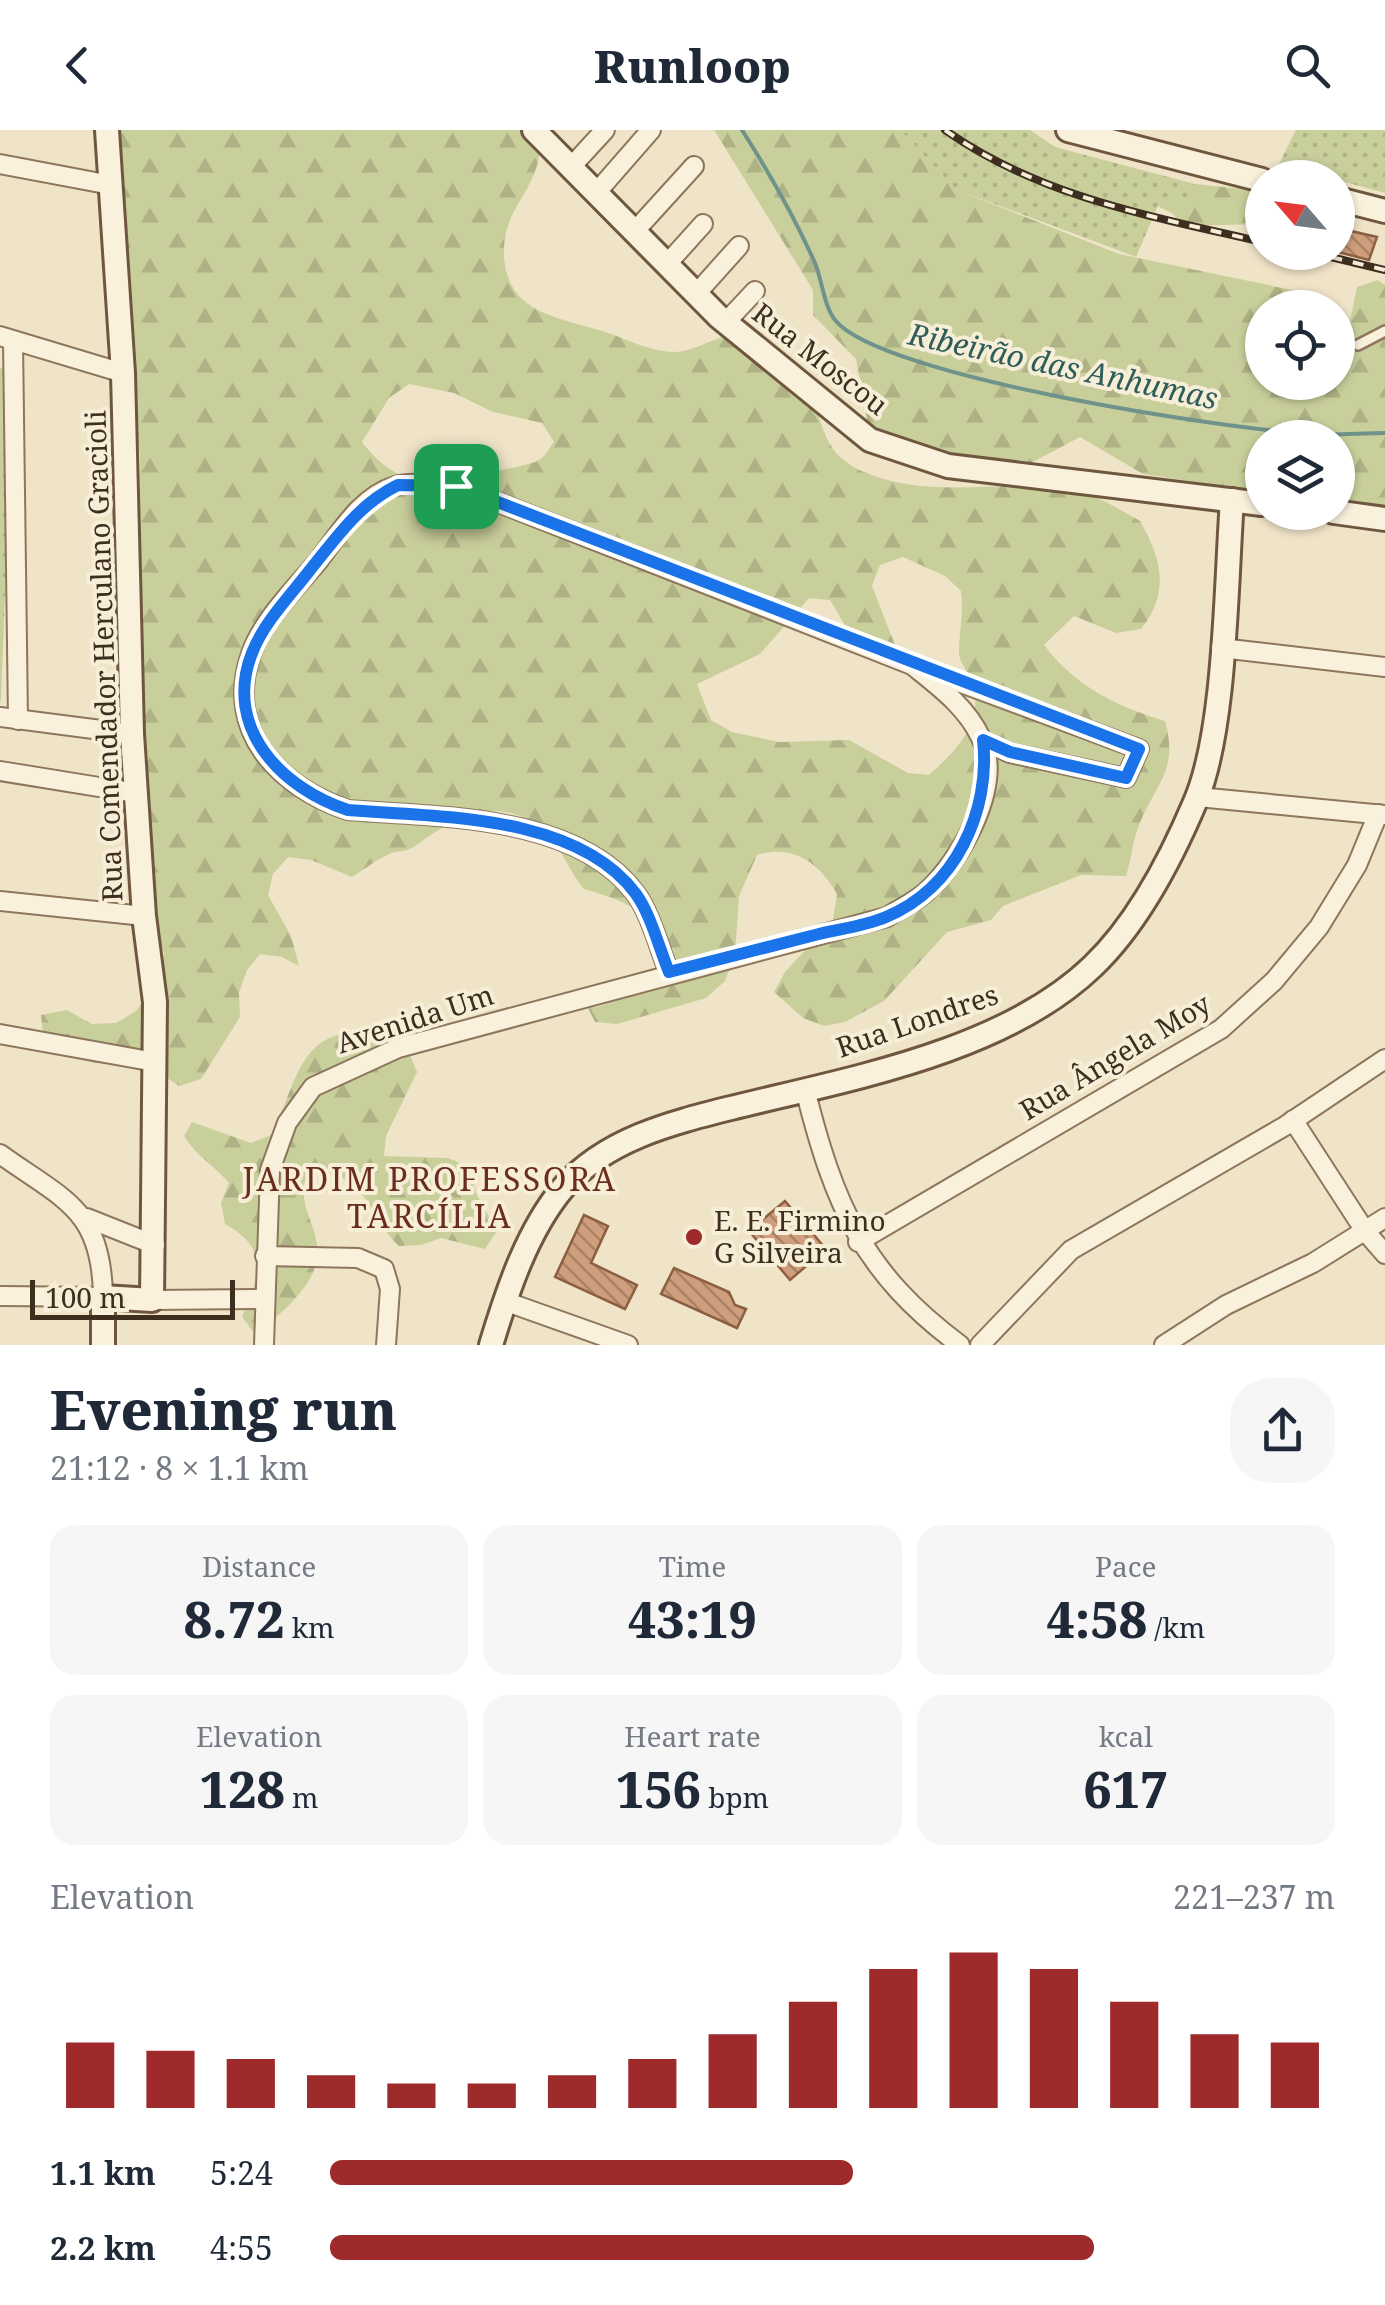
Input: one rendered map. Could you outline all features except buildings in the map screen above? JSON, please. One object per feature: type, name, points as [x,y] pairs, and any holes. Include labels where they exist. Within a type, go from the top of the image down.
[{"type":"street","name":"Rua Moscou","points":[[534,130],[726,322],[870,440],[948,466],[1245,502]]},
{"type":"street","points":[[571,168],[605,130]]},
{"type":"street","points":[[596,193],[651,130]]},
{"type":"street","points":[[1068,130],[1245,176]]},
{"type":"street","name":"Rua Comendador Herculano Gracioli","points":[[103,131],[111,184],[123,373],[132,734],[144,916],[156,1002],[152,1300]]},
{"type":"street","points":[[0,164],[111,184]]},
{"type":"street","points":[[634,232],[694,166]]},
{"type":"street","points":[[1355,203],[1385,210]]},
{"type":"street","points":[[667,264],[703,224]]},
{"type":"street","points":[[696,294],[739,246]]},
{"type":"street","points":[[726,322],[755,291]]},
{"type":"street","points":[[123,373],[6,338],[9,719],[132,734]]},
{"type":"street","points":[[669,972],[638,896],[601,856],[498,822],[348,810],[324,802],[279,771],[256,746],[244,702],[251,654],[272,618],[368,500],[398,485],[456,486],[1139,749],[1126,778],[1010,752],[983,740],[961,706],[912,664]]},
{"type":"street","name":"Rua Londres","points":[[490,1345],[528,1246],[563,1188],[588,1167],[649,1129],[805,1090],[966,1042],[1027,1015],[1094,966],[1150,892],[1198,797],[1213,724],[1232,500]]},
{"type":"street","points":[[1355,514],[1385,518]]},
{"type":"street","points":[[1220,648],[1385,667]]},
{"type":"street","name":"Avenida Um","points":[[264,1345],[262,1299],[270,1170],[287,1123],[314,1087],[398,1048],[669,972],[886,917],[925,894],[958,855],[978,816],[986,768],[983,740]]},
{"type":"street","points":[[0,771],[136,793]]},
{"type":"street","points":[[1198,797],[1382,814]]},
{"type":"street","name":"Rua Ângela Moy","points":[[858,1242],[1221,1029],[1274,981],[1319,927],[1357,866],[1382,814]]},
{"type":"street","points":[[0,901],[144,916]]},
{"type":"street","points":[[0,1034],[154,1062]]},
{"type":"street","points":[[980,1345],[1071,1250],[1294,1120],[1385,1059]]},
{"type":"street","points":[[805,1090],[858,1242],[897,1293],[960,1345]]},
{"type":"street","points":[[1294,1120],[1365,1232],[1385,1254]]},
{"type":"street","points":[[0,1154],[87,1218],[154,1244]]},
{"type":"street","points":[[0,1170],[26,1172]]},
{"type":"street","points":[[87,1218],[97,1242],[103,1345]]},
{"type":"street","points":[[1164,1345],[1226,1304],[1313,1263],[1385,1218]]},
{"type":"street","points":[[265,1256],[358,1258],[384,1269],[390,1289],[386,1345]]},
{"type":"street","points":[[0,1296],[262,1299]]},
{"type":"street","points":[[504,1301],[628,1345]]},
{"type":"lane","points":[[1358,345],[1385,330]]},
{"type":"green space","points":[[101,130],[527,130],[540,141],[539,157],[530,184],[510,219],[504,247],[512,286],[535,308],[665,351],[687,350],[726,336],[795,379],[811,398],[829,443],[848,463],[864,472],[917,486],[1024,486],[1077,492],[1102,500],[1140,521],[1154,549],[1160,576],[1156,602],[1141,629],[1116,633],[1074,616],[1044,645],[1083,684],[1130,709],[1165,721],[1169,739],[1167,767],[1137,831],[1126,876],[1081,875],[1003,906],[991,920],[947,932],[884,1001],[845,1022],[824,1026],[803,1018],[774,992],[785,972],[833,920],[837,894],[814,865],[794,854],[770,852],[757,855],[739,896],[735,954],[725,981],[706,998],[617,1024],[595,1022],[588,1008],[623,996],[674,951],[636,910],[584,889],[555,844],[533,823],[499,811],[464,817],[352,877],[311,860],[288,857],[273,874],[268,895],[291,936],[299,966],[282,957],[260,954],[247,970],[239,993],[240,1017],[201,1079],[179,1086],[142,1061],[103,1064],[80,1060],[44,1044],[41,1015],[67,1010],[92,1024],[116,1023],[136,1011],[162,974],[164,952],[142,907],[140,455]],"holes":[[[409,384],[454,393],[493,412],[542,423],[554,442],[541,459],[516,467],[437,479],[405,477],[384,465],[362,442],[389,398]],[[903,557],[945,576],[961,591],[959,654],[975,696],[975,710],[966,734],[929,775],[908,773],[849,740],[779,742],[732,732],[711,720],[697,684],[760,654],[809,598],[830,600],[862,654],[881,665],[895,645],[872,586],[880,565]]]},
{"type":"green space","points":[[714,130],[900,130],[957,190],[1119,254],[1292,290],[1245,290],[1245,400],[1355,400],[1355,297],[1357,287],[1378,280],[1385,285],[1385,507],[1355,503],[1355,420],[1245,420],[1245,489],[1143,474],[1080,437],[1031,463],[947,456],[868,425],[856,359],[813,315],[813,290]]},
{"type":"green space","points":[[900,130],[1030,130],[1055,147],[1195,184],[1186,198],[1158,206],[1136,257],[957,190]]},
{"type":"green space","points":[[1296,130],[1385,130],[1385,193],[1355,185],[1355,160],[1281,160]]},
{"type":"green space","points":[[1195,184],[1245,189],[1245,224],[1182,226],[1173,214],[1158,206],[1166,199],[1186,198]]},
{"type":"green space","points":[[0,368],[13,372],[1,701],[0,701]]},
{"type":"green space","points":[[342,1034],[409,1053],[417,1072],[386,1136],[384,1156],[448,1158],[468,1166],[477,1195],[497,1231],[485,1249],[441,1238],[421,1245],[399,1246],[359,1190],[337,1175],[320,1171],[304,1183],[304,1200],[317,1245],[313,1271],[298,1296],[255,1334],[242,1317],[256,1276],[255,1254],[240,1234],[225,1224],[221,1203],[229,1183],[184,1136],[192,1122],[251,1143],[271,1135],[305,1060],[314,1048]]},
{"type":"waterway","name":"Ribeirão das Anhumas","points":[[742,130],[807,246],[831,314],[865,341],[985,380],[1140,412],[1274,431],[1385,433]]},
{"type":"railway","points":[[945,130],[981,153],[1058,188],[1138,213],[1245,238]]},
{"type":"railway","points":[[1355,263],[1385,270]]},
{"type":"place","name":"E. E. Firmino G Silveira","points":[[694,1237]]},
{"type":"district","name":"JARDIM PROFESSORA TARCÍLIA","points":[[430,1198]]},
{"type":"route","points":[[398,485],[456,486],[1139,749],[1126,778],[1010,752],[983,740],[986,768],[978,816],[958,855],[925,894],[886,917],[669,972],[638,896],[601,856],[498,822],[348,810],[324,802],[279,771],[256,746],[244,702],[251,654],[272,618],[368,500],[398,485]]}]
